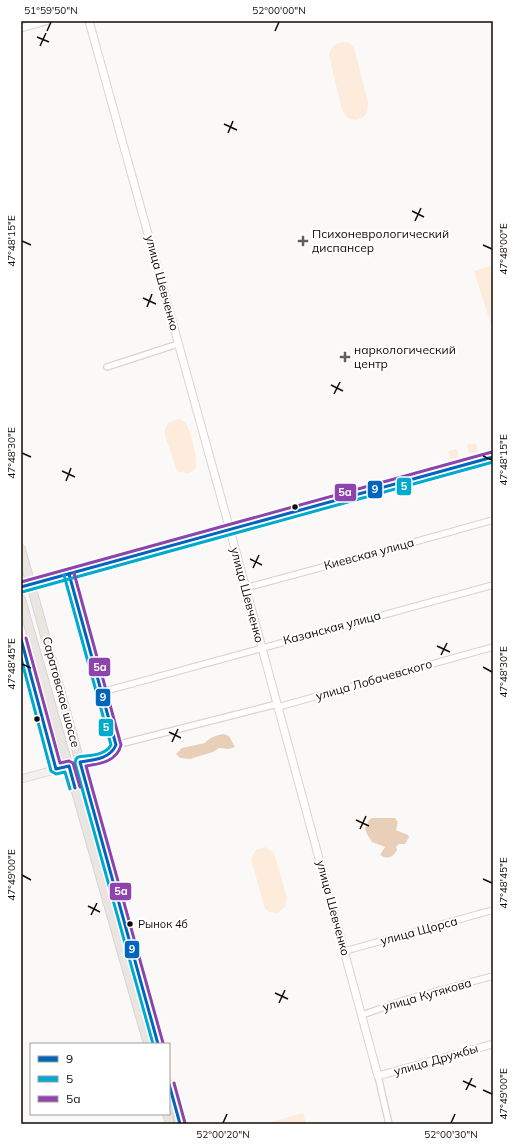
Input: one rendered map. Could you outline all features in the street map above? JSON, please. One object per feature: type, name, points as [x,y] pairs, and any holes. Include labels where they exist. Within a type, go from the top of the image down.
[{"type":"main road","points":[[21,587],[493,457]]},
{"type":"main road","name":"Саратовское шоссе","points":[[21,549],[158,1043]]},
{"type":"main road","points":[[21,778],[107,756],[112,754],[115,750],[116,745],[69,574]]},
{"type":"main road","name":"Саратовское шоссе","points":[[21,599],[148,1043]]},
{"type":"main road","points":[[21,639],[56,769]]},
{"type":"main road","points":[[170,1088],[180,1124]]},
{"type":"street","points":[[21,28],[46,21]]},
{"type":"street","name":"улица Шевченко","points":[[89,21],[362,1015],[389,1124]]},
{"type":"street","points":[[107,367],[178,344]]},
{"type":"street","name":"Киевская улица","points":[[245,588],[493,520]]},
{"type":"street","name":"Казанская улица","points":[[102,692],[493,585]]},
{"type":"street","name":"улица Лобачевского","points":[[116,745],[277,705],[493,647]]},
{"type":"street","name":"улица Щорса","points":[[344,951],[493,910]]},
{"type":"street","name":"улица Кутякова","points":[[362,1015],[408,999],[493,976]]},
{"type":"street","name":"улица Дружбы","points":[[378,1076],[493,1044]]},
{"type":"shaded area","points":[[343,42],[349,43],[354,48],[368,102],[367,113],[362,118],[355,120],[348,118],[342,110],[329,55],[333,46]]},
{"type":"shaded area","points":[[493,265],[493,331],[474,271]]},
{"type":"shaded area","points":[[178,419],[186,424],[195,452],[196,468],[189,473],[179,472],[176,469],[165,435],[165,430],[169,422]]},
{"type":"shaded area","points":[[476,443],[478,452],[469,454],[467,445]]},
{"type":"shaded area","points":[[457,449],[459,457],[450,459],[448,451]]},
{"type":"shaded area","points":[[224,734],[229,736],[235,747],[229,749],[219,748],[213,752],[190,759],[180,758],[176,754],[182,748],[205,743],[209,739]]},
{"type":"shaded area","points":[[372,818],[395,818],[398,822],[396,830],[408,835],[409,837],[405,844],[399,844],[396,847],[397,850],[390,857],[380,855],[385,847],[372,842],[367,834],[365,829],[369,820]]},
{"type":"shaded area","points":[[265,847],[273,852],[275,856],[287,898],[285,907],[278,913],[269,912],[265,909],[251,858],[256,850]]},
{"type":"shaded area","points":[[303,1113],[306,1124],[264,1124]]},
{"type":"transit line","name":"5а","points":[[21,582],[492,452]]},
{"type":"transit line","name":"9","points":[[21,587],[493,457]]},
{"type":"transit line","name":"5","points":[[22,592],[493,462]]},
{"type":"transit line","name":"5а","points":[[74,573],[121,745],[116,755],[108,761],[86,766],[163,1043]]},
{"type":"transit line","name":"9","points":[[69,574],[116,745],[106,756],[80,762],[158,1043]]},
{"type":"transit line","name":"5","points":[[64,575],[111,745],[108,749],[101,753],[78,757],[75,763],[153,1043]]},
{"type":"transit line","name":"5а","points":[[26,638],[60,763],[69,761],[73,763],[80,787]]},
{"type":"transit line","name":"9","points":[[21,639],[56,769],[69,766],[75,788]]},
{"type":"transit line","name":"5","points":[[21,658],[51,771],[56,774],[65,772],[70,789]]},
{"type":"transit line","name":"5а","points":[[174,1083],[185,1123]]},
{"type":"transit line","name":"9","points":[[170,1088],[180,1124]]},
{"type":"place","name":"Психоневрологический диспансер","points":[[303,241]]},
{"type":"place","name":"наркологический центр","points":[[345,357]]},
{"type":"place","name":"Рынок 4б","points":[[130,924]]}]
